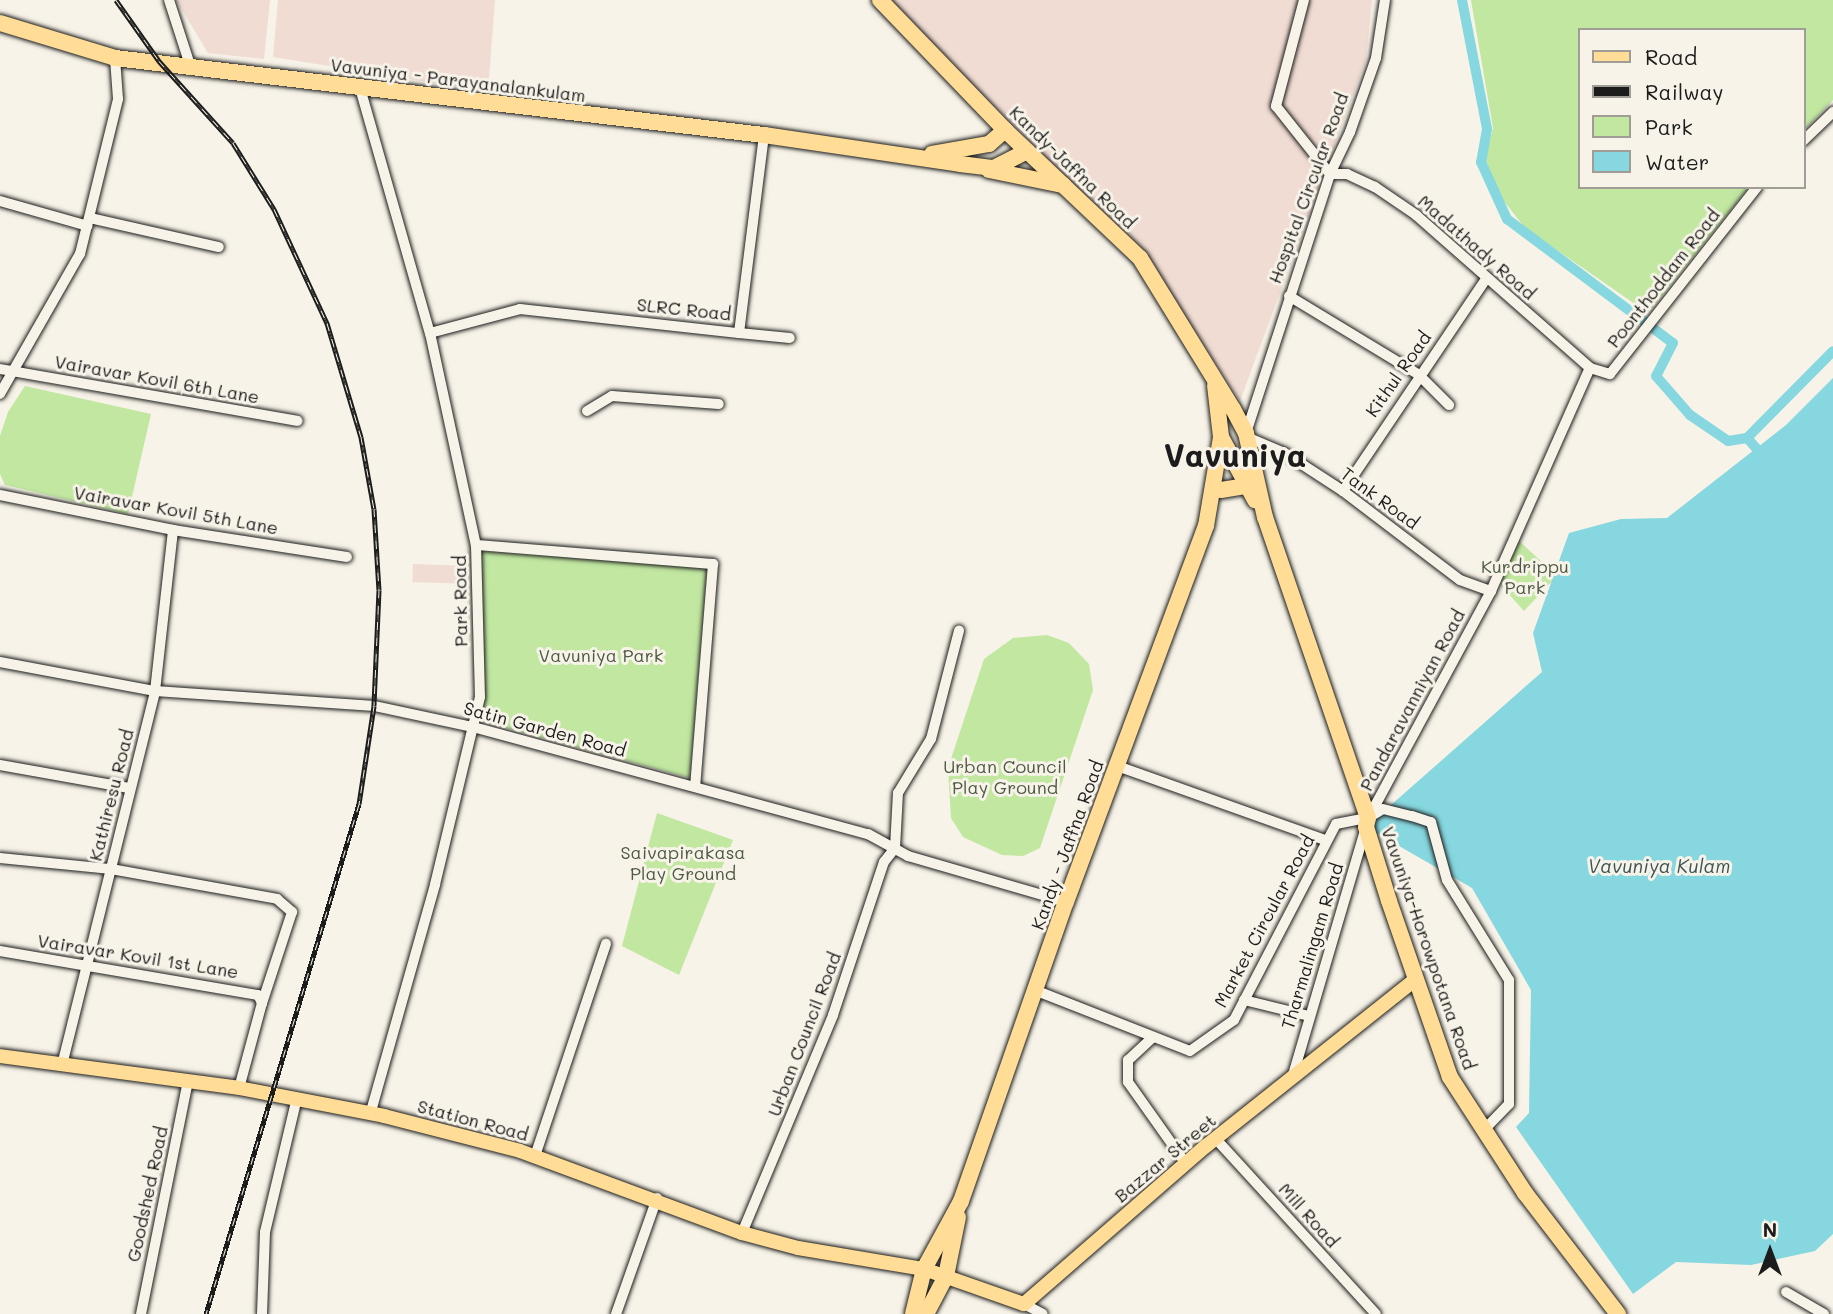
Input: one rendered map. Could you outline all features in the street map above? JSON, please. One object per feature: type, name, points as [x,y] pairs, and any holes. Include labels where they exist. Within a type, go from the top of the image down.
[{"type":"highway","name":"Kandy-Jaffna Road","points":[[880,0],[1005,130],[1140,258],[1246,435]]},
{"type":"highway","name":"Vavuniya - Parayanalankulam","points":[[0,23],[115,58],[764,135],[916,156]]},
{"type":"highway","points":[[916,156],[971,150],[989,144],[1005,130]]},
{"type":"highway","points":[[960,164],[994,168],[1027,151]]},
{"type":"highway","points":[[916,156],[1066,186]]},
{"type":"highway","name":"Kandy-Jaffna Road","points":[[1214,382],[1222,437]]},
{"type":"highway","name":"Hospital Circular Road","points":[[1222,437],[1237,416]]},
{"type":"highway","name":"Vavuniya-Horowpotana Road","points":[[1246,435],[1265,517],[1450,1077],[1483,1131],[1618,1314]]},
{"type":"highway","name":"Kandy - Jaffna Road","points":[[926,1314],[946,1276],[961,1201],[1037,991],[1066,902],[1217,496],[1246,435]]},
{"type":"highway","name":"Vavuniya-Horowpotana Road","points":[[1222,437],[1265,517]]},
{"type":"highway","name":"Kandy - Jaffna Road","points":[[1217,496],[1222,437]]},
{"type":"highway","points":[[1217,496],[1247,486]]},
{"type":"highway","name":"Kandy - Jaffna Road","points":[[913,1314],[924,1269],[961,1201]]},
{"type":"main road","name":"Bazzar Street","points":[[1024,1304],[1216,1139],[1416,979]]},
{"type":"main road","name":"Station Road","points":[[0,1056],[239,1088],[370,1114],[535,1157],[657,1198],[742,1233],[799,1248],[924,1269]]},
{"type":"main road","points":[[924,1269],[1024,1304]]},
{"type":"street","points":[[169,0],[190,65]]},
{"type":"street","points":[[1304,0],[1276,106],[1329,174]]},
{"type":"street","name":"Hospital Circular Road","points":[[1246,435],[1258,388],[1329,174],[1350,132],[1376,58],[1385,0]]},
{"type":"street","points":[[0,394],[5,370],[70,277],[89,222],[118,99],[115,58]]},
{"type":"street","name":"Park Road","points":[[360,88],[430,333],[476,545],[480,697],[435,885],[370,1114]]},
{"type":"street","points":[[1805,139],[1833,112]]},
{"type":"street","name":"SLRC Road","points":[[430,333],[520,309],[739,333],[764,135]]},
{"type":"street","name":"Madathady Road","points":[[1329,174],[1347,174],[1376,187],[1416,215],[1590,368]]},
{"type":"street","name":"Poonthoddam Road","points":[[1590,368],[1610,374],[1754,189]]},
{"type":"street","points":[[0,201],[89,222],[219,247]]},
{"type":"street","name":"Kithul Road","points":[[1343,491],[1418,374],[1486,279]]},
{"type":"street","points":[[1289,296],[1418,374],[1449,405]]},
{"type":"street","points":[[739,333],[790,338]]},
{"type":"street","name":"Pandaravanniyan Road","points":[[1367,823],[1491,591],[1590,368]]},
{"type":"street","name":"Vairavar Kovil 6th Lane","points":[[5,370],[297,421]]},
{"type":"street","name":"Hospital Circular Road","points":[[1237,416],[1258,388]]},
{"type":"street","points":[[587,411],[612,396],[719,404]]},
{"type":"street","name":"Tank Road","points":[[1246,435],[1283,452],[1343,491],[1460,580],[1491,591]]},
{"type":"street","name":"Vairavar Kovil 5th Lane","points":[[0,495],[173,530],[346,557]]},
{"type":"street","name":"Kathiresu Road","points":[[62,1065],[129,788],[156,691],[173,530]]},
{"type":"street","points":[[476,545],[713,564],[695,786]]},
{"type":"street","points":[[895,848],[898,793],[931,738],[959,631]]},
{"type":"street","name":"Satin Garden Road","points":[[0,662],[156,691],[374,706],[473,727],[868,834],[895,848],[982,881],[1066,902]]},
{"type":"street","points":[[0,765],[129,788]]},
{"type":"street","points":[[1117,765],[1325,840]]},
{"type":"street","name":"Market Circular Road","points":[[1037,991],[1113,1017],[1152,1038],[1190,1051],[1234,1020],[1297,904],[1325,840],[1336,824],[1367,823],[1383,809],[1431,822],[1447,880],[1509,980],[1510,1104],[1483,1131]]},
{"type":"street","name":"Tharmalingam Road","points":[[1293,1076],[1308,1016],[1367,823]]},
{"type":"street","name":"Urban Council Road","points":[[742,1233],[833,1015],[884,862],[895,848]]},
{"type":"street","points":[[0,858],[111,869],[246,890],[286,906],[292,912],[262,1003],[239,1088]]},
{"type":"street","points":[[535,1157],[606,944]]},
{"type":"street","name":"Vairavar Kovil 1st Lane","points":[[0,951],[247,991],[258,995],[262,1003]]},
{"type":"street","points":[[1244,1000],[1308,1016]]},
{"type":"street","points":[[1152,1038],[1128,1060],[1128,1082],[1186,1164]]},
{"type":"street","name":"Goodshed Road","points":[[141,1314],[188,1081]]},
{"type":"street","points":[[262,1314],[265,1232],[297,1098]]},
{"type":"street","name":"Mill Road","points":[[1216,1139],[1376,1314]]},
{"type":"street","points":[[616,1314],[657,1198]]},
{"type":"street","points":[[1786,1292],[1824,1314]]},
{"type":"street","points":[[1024,1304],[1043,1314]]},
{"type":"shaded area","points":[[176,0],[270,0],[264,59],[208,53]]},
{"type":"shaded area","points":[[278,0],[495,0],[488,92],[273,57]]},
{"type":"shaded area","points":[[888,0],[1372,0],[1366,60],[1240,401],[1150,260]]},
{"type":"shaded area","points":[[413,564],[459,566],[458,584],[412,582]]},
{"type":"green space","points":[[1471,0],[1833,0],[1833,100],[1805,129],[1805,28],[1577,28],[1577,189],[1747,189],[1648,313],[1525,228],[1496,191],[1485,157],[1493,128]]},
{"type":"green space","points":[[25,386],[151,414],[128,514],[5,485],[0,474],[0,436],[8,412]]},
{"type":"green space","name":"Kurdrippu Park","points":[[1517,539],[1557,576],[1524,611],[1498,582]]},
{"type":"green space","name":"Vavuniya Park","points":[[479,551],[707,568],[690,778],[476,720]]},
{"type":"green space","name":"Urban Council Play Ground","points":[[1047,635],[1069,643],[1089,664],[1093,690],[1040,848],[1023,856],[1002,855],[963,837],[951,818],[948,768],[984,659],[1013,638]]},
{"type":"green space","name":"Saivapirakasa Play Ground","points":[[657,813],[733,840],[679,975],[622,946]]},
{"type":"water","name":"Vavuniya Kulam","points":[[1833,378],[1833,1234],[1815,1251],[1751,1265],[1676,1262],[1633,1294],[1516,1127],[1529,1113],[1531,990],[1472,888],[1366,827],[1542,672],[1533,633],[1569,533],[1621,519],[1667,518],[1786,425]]},
{"type":"waterway","points":[[1462,0],[1487,129],[1481,162],[1507,219],[1673,343],[1656,376],[1690,415],[1728,441],[1747,438]]},
{"type":"waterway","points":[[1765,458],[1747,438],[1833,351]]},
{"type":"railway","points":[[116,0],[159,61],[233,143],[274,209],[327,323],[361,437],[374,509],[379,590],[374,706],[359,804],[206,1314]]},
{"type":"district","name":"Vavuniya","points":[[1235,454]]}]
